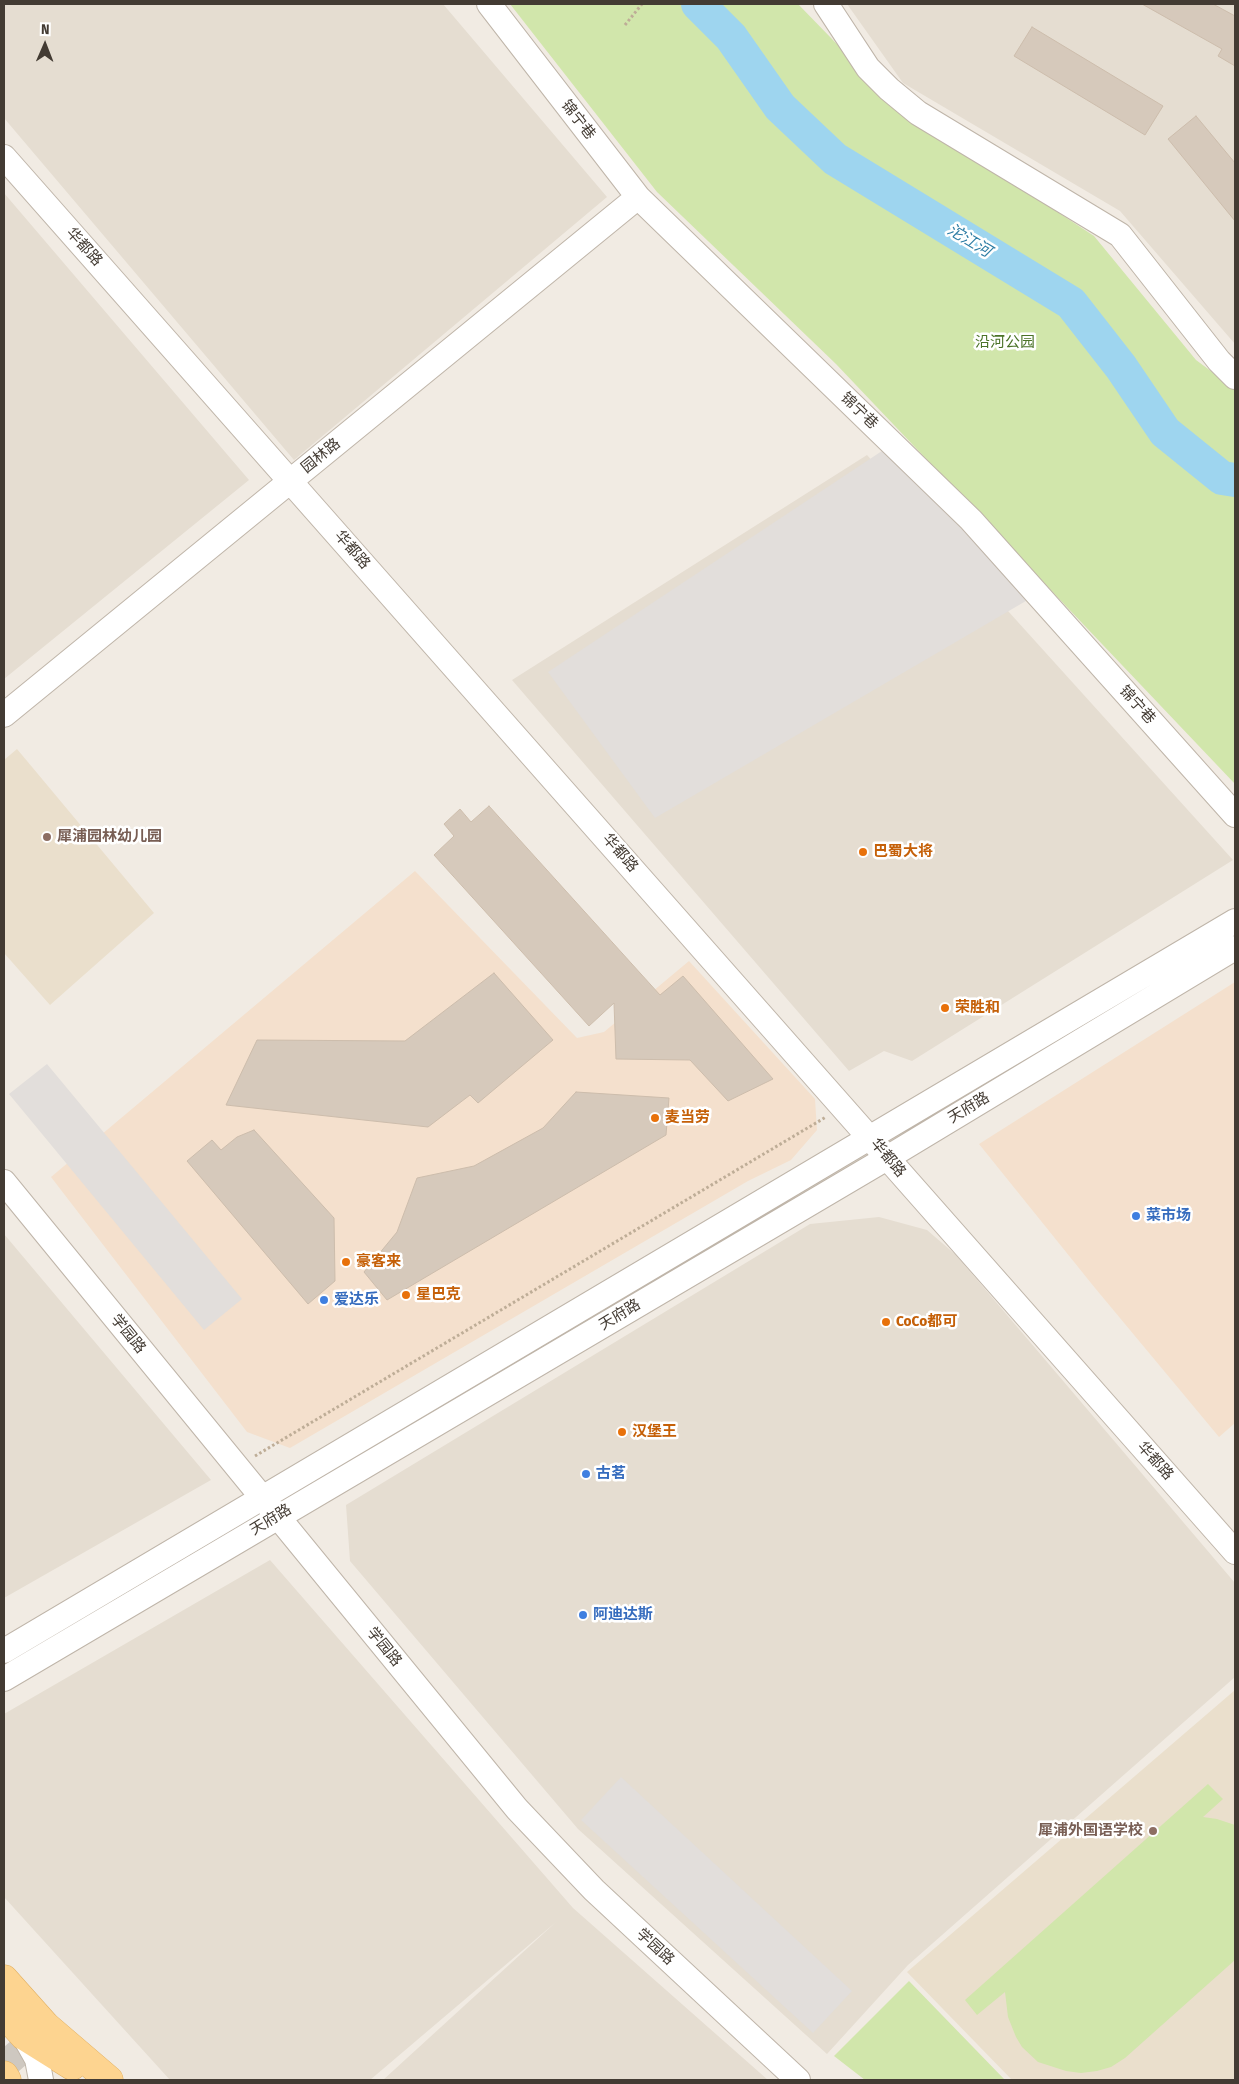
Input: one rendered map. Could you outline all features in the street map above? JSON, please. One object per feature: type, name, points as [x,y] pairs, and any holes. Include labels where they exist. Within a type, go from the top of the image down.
[{"type":"main road","points":[[4,1979],[46,2026],[109,2080]]},
{"type":"main road","points":[[4,2014],[24,2036],[95,2080]]},
{"type":"main road","points":[[4,2075],[7,2080]]},
{"type":"street","name":"锦宁巷","points":[[488,4],[638,197],[971,520],[1235,814]]},
{"type":"street","points":[[826,4],[868,68],[889,90],[918,113],[1120,235],[1219,361],[1235,377]]},
{"type":"street","name":"华都路","points":[[4,157],[844,1106],[887,1158],[1235,1552]]},
{"type":"street","name":"园林路","points":[[4,715],[638,197]]},
{"type":"street","name":"天府路","points":[[4,1651],[1235,921]]},
{"type":"street","name":"天府路","points":[[4,1680],[887,1158],[1235,948]]},
{"type":"street","name":"学园路","points":[[4,1182],[517,1809],[594,1890],[798,2080]]},
{"type":"street","points":[[24,2036],[37,2059],[41,2080]]},
{"type":"path","points":[[625,24],[642,4]]},
{"type":"path","points":[[237,1467],[844,1106]]},
{"type":"shaded area","points":[[4,4],[443,4],[607,197],[294,460],[4,118]]},
{"type":"shaded area","points":[[847,4],[1235,4],[1235,344],[1120,211],[903,83]]},
{"type":"shaded area","points":[[4,193],[249,480],[4,679]]},
{"type":"shaded area","points":[[888,447],[1031,598],[655,818],[548,672]]},
{"type":"shaded area","points":[[867,455],[1233,860],[912,1061],[884,1051],[849,1071],[512,680]]},
{"type":"shaded area","name":"犀浦园林幼儿园","points":[[17,749],[154,913],[50,1005],[4,953],[4,760]]},
{"type":"shaded area","points":[[415,871],[577,1038],[604,1032],[689,961],[815,1099],[817,1130],[791,1160],[748,1181],[290,1448],[247,1432],[51,1177]]},
{"type":"shaded area","name":"菜市场","points":[[1235,982],[1235,1423],[1219,1437],[1095,1288],[979,1144]]},
{"type":"shaded area","points":[[47,1064],[242,1299],[204,1330],[9,1094]]},
{"type":"shaded area","points":[[879,1217],[927,1230],[956,1255],[1235,1583],[1235,1677],[908,1965],[827,2054],[578,1829],[350,1561],[346,1505],[810,1224]]},
{"type":"shaded area","points":[[4,1234],[211,1480],[4,1598]]},
{"type":"shaded area","points":[[270,1560],[573,1908],[768,2080],[383,2080],[556,1922],[370,2080],[170,2080],[4,1897],[4,1714]]},
{"type":"shaded area","name":"犀浦外国语学校","points":[[1235,1690],[1235,2080],[1012,2080],[907,1972]]},
{"type":"shaded area","points":[[621,1777],[852,1991],[813,2033],[581,1820]]},
{"type":"green space","name":"沿河公园","points":[[510,4],[798,4],[899,108],[1094,236],[1196,360],[1235,389],[1235,784],[836,364],[657,192]]},
{"type":"green space","points":[[1208,1784],[1223,1799],[1203,1817],[1235,1825],[1235,1960],[1125,2058],[1111,2067],[1097,2071],[1081,2073],[1066,2071],[1038,2062],[1022,2047],[1016,2037],[1008,2017],[1005,1992],[977,2015],[965,2000]]},
{"type":"green space","points":[[909,1981],[1005,2080],[865,2080],[834,2056]]},
{"type":"building","points":[[1142,4],[1213,4],[1235,16],[1235,66],[1218,56],[1222,49]]},
{"type":"building","points":[[1032,27],[1163,106],[1145,135],[1014,56]]},
{"type":"building","points":[[1196,116],[1235,163],[1235,221],[1168,139]]},
{"type":"building","points":[[489,806],[660,995],[683,976],[773,1079],[728,1101],[690,1060],[616,1059],[614,1003],[589,1026],[434,855],[454,836],[444,824],[460,809],[471,822]]},
{"type":"building","points":[[494,973],[553,1040],[478,1103],[470,1095],[428,1127],[226,1105],[257,1040],[405,1041]]},
{"type":"building","points":[[576,1092],[669,1098],[666,1135],[387,1300],[364,1272],[397,1232],[417,1178],[474,1166],[543,1128]]},
{"type":"building","points":[[254,1130],[334,1218],[335,1281],[308,1304],[187,1161],[212,1140],[221,1150],[237,1137]]},
{"type":"waterway","name":"沱江河","points":[[698,4],[731,37],[780,107],[835,159],[1071,303],[1121,367],[1165,432],[1222,478],[1235,480]]},
{"type":"tunnel","points":[[4,2047],[33,2080]]},
{"type":"place","name":"犀浦园林幼儿园","points":[[47,837]]},
{"type":"place","name":"巴蜀大将","points":[[863,852]]},
{"type":"place","name":"荣胜和","points":[[945,1008]]},
{"type":"place","name":"麦当劳","points":[[655,1118]]},
{"type":"place","name":"菜市场","points":[[1136,1216]]},
{"type":"place","name":"豪客来","points":[[346,1262]]},
{"type":"place","name":"星巴克","points":[[406,1295]]},
{"type":"place","name":"爱达乐","points":[[324,1300]]},
{"type":"place","name":"CoCo都可","points":[[886,1322]]},
{"type":"place","name":"汉堡王","points":[[622,1432]]},
{"type":"place","name":"古茗","points":[[586,1474]]},
{"type":"place","name":"阿迪达斯","points":[[583,1615]]},
{"type":"place","name":"犀浦外国语学校","points":[[1153,1831]]}]
